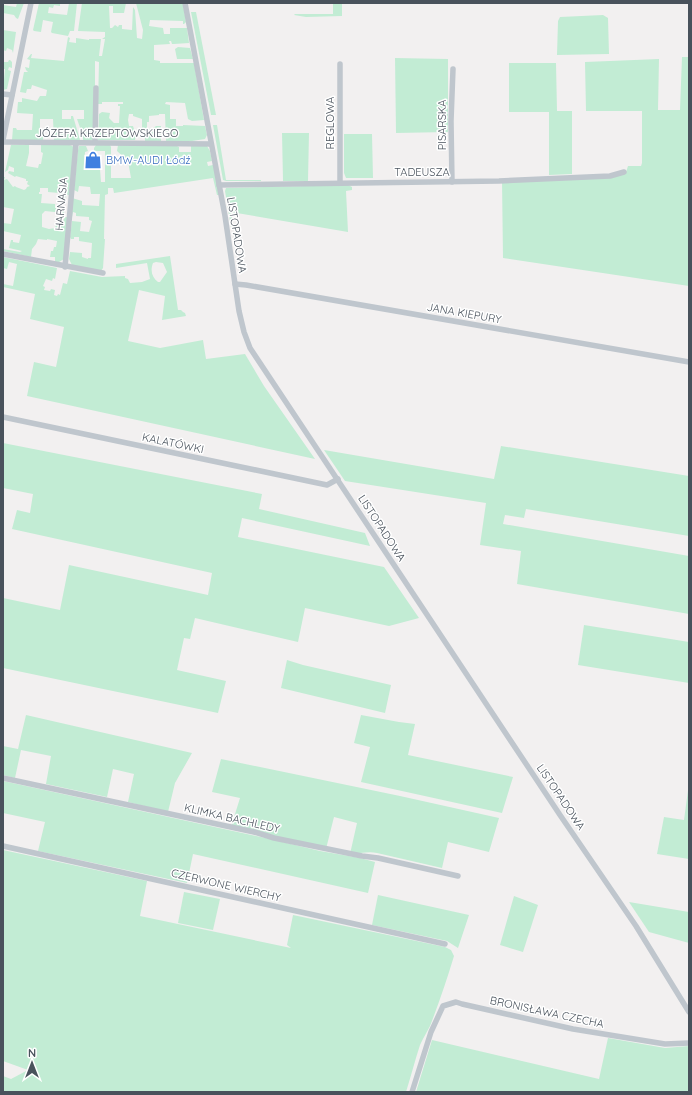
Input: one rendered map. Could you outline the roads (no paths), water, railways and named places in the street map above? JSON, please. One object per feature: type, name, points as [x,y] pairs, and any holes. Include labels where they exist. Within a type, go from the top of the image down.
[{"type":"street","points":[[3,141],[31,3]]},
{"type":"street","name":"LISTOPADOWA","points":[[185,3],[219,185],[244,332],[253,353],[636,926],[689,1012]]},
{"type":"street","name":"REGLOWA","points":[[340,64],[340,182]]},
{"type":"street","name":"PISARSKA","points":[[452,182],[451,121],[453,69]]},
{"type":"street","points":[[95,142],[96,88]]},
{"type":"street","points":[[3,94],[12,95]]},
{"type":"street","name":"JÓZEFA KRZEPTOWSKIEGO","points":[[3,141],[211,144]]},
{"type":"street","name":"HARNASIA","points":[[65,266],[76,143]]},
{"type":"street","name":"TADEUSZA","points":[[219,185],[340,182],[452,182],[610,176],[624,172]]},
{"type":"street","points":[[3,254],[102,273]]},
{"type":"street","name":"JANA KIEPURY","points":[[235,284],[689,362]]},
{"type":"street","name":"KALATÓWKI","points":[[3,417],[327,485],[338,479]]},
{"type":"street","name":"KLIMKA BACHLEDY","points":[[3,778],[254,832],[274,838],[378,858],[458,876]]},
{"type":"street","name":"CZERWONE WIERCHY","points":[[3,846],[445,944]]},
{"type":"street","name":"BRONISŁAWA CZECHA","points":[[412,1092],[431,1032],[443,1006],[456,1002],[586,1031],[665,1044],[689,1043]]},
{"type":"place","name":"BMW-AUDI Łódź","points":[[93,160]]}]
